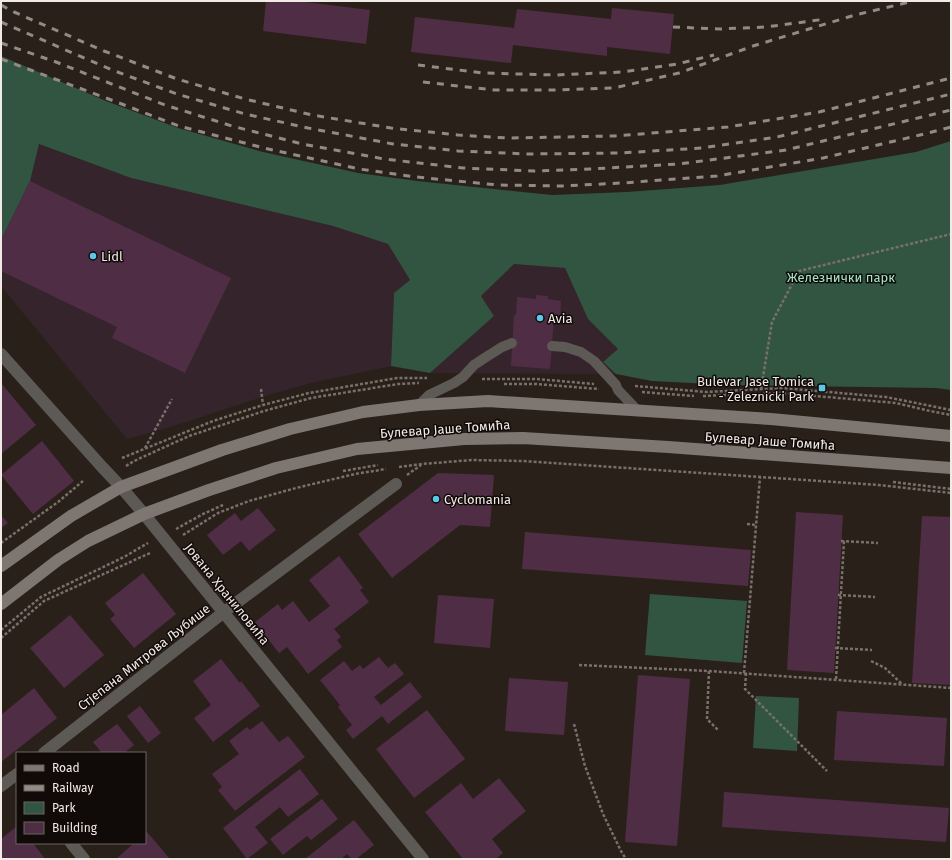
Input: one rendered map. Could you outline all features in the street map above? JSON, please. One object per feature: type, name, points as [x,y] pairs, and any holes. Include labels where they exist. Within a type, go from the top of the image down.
[{"type":"main road","name":"Булевар Јаше Томића","points":[[1,566],[71,516],[121,487],[222,450],[290,429],[363,412],[419,405],[488,401],[771,419],[951,436]]},
{"type":"main road","name":"Булевар Јаше Томића","points":[[1,604],[58,560],[88,541],[144,514],[209,490],[276,468],[357,449],[464,439],[523,438],[951,468]]},
{"type":"street","name":"Јована Храниловића","points":[[1,354],[144,514],[423,859]]},
{"type":"street","name":"Стјепана Митрова Љубише","points":[[45,752],[224,612],[396,484]]},
{"type":"street","points":[[1,786],[16,776]]},
{"type":"street","points":[[72,844],[84,859]]},
{"type":"lane","points":[[419,405],[429,395],[463,377],[474,365],[483,359],[502,347],[512,344]]},
{"type":"lane","points":[[552,346],[565,347],[581,352],[594,361],[637,410]]},
{"type":"path","points":[[761,389],[772,322],[799,271],[951,234]]},
{"type":"path","points":[[122,458],[214,421],[263,405],[309,393],[397,378],[433,378]]},
{"type":"path","points":[[477,379],[537,380],[599,385]]},
{"type":"path","points":[[134,461],[189,436],[270,409],[311,398],[398,384],[420,383]]},
{"type":"path","points":[[496,384],[536,384],[602,389]]},
{"type":"path","points":[[632,386],[707,392],[782,388],[886,398],[951,410]]},
{"type":"path","points":[[261,389],[263,405]]},
{"type":"path","points":[[639,392],[706,396],[781,393],[896,403],[951,415]]},
{"type":"path","points":[[145,448],[172,399]]},
{"type":"path","points":[[183,535],[218,513],[249,501],[296,488],[355,474],[422,464],[472,460],[523,461],[879,485],[951,493]]},
{"type":"path","points":[[340,472],[355,468],[378,465]]},
{"type":"path","points":[[760,477],[745,689],[827,771]]},
{"type":"path","points":[[1,543],[58,502],[83,481]]},
{"type":"path","points":[[886,481],[951,489]]},
{"type":"path","points":[[182,525],[216,507],[228,503]]},
{"type":"path","points":[[747,524],[756,525]]},
{"type":"path","points":[[836,679],[836,648],[843,541],[878,543]]},
{"type":"path","points":[[1,630],[41,597],[124,557],[139,548]]},
{"type":"path","points":[[1,638],[44,601],[150,553]]},
{"type":"path","points":[[840,595],[875,597]]},
{"type":"path","points":[[836,648],[872,650]]},
{"type":"path","points":[[871,661],[885,668],[902,684]]},
{"type":"path","points":[[579,665],[745,673],[951,688]]},
{"type":"path","points":[[709,671],[707,719],[719,731]]},
{"type":"path","points":[[574,724],[585,766],[603,814],[626,859]]},
{"type":"shaded area","points":[[1,117],[38,144],[131,178],[333,226],[388,244],[410,280],[394,293],[391,366],[311,383],[127,439],[1,286]]},
{"type":"shaded area","name":"Avia","points":[[514,264],[565,268],[588,319],[618,349],[603,362],[616,374],[430,373],[494,316],[481,296]]},
{"type":"green space","name":"Железнички парк","points":[[1,56],[106,101],[178,128],[263,152],[358,173],[417,181],[552,195],[627,192],[720,185],[916,152],[951,141],[951,390],[936,388],[730,385],[652,381],[616,374],[603,362],[618,349],[588,319],[565,268],[514,264],[481,296],[494,316],[430,373],[391,366],[394,293],[410,280],[388,244],[333,226],[131,178],[39,144],[30,181],[1,240]]},
{"type":"green space","points":[[650,594],[747,601],[742,663],[645,655]]},
{"type":"green space","points":[[756,696],[799,698],[797,751],[753,748]]},
{"type":"building","points":[[266,1],[297,1],[370,10],[366,44],[263,31]]},
{"type":"building","points":[[612,8],[674,14],[670,54],[607,47],[607,56],[513,45],[511,63],[411,52],[415,17],[514,28],[517,9],[611,19]]},
{"type":"building","name":"Lidl","points":[[30,181],[231,278],[185,373],[112,338],[117,327],[1,271],[1,240]]},
{"type":"building","points":[[536,295],[548,296],[548,299],[561,301],[560,319],[554,318],[550,369],[511,366],[514,315],[516,315],[517,297],[536,299]]},
{"type":"building","points":[[1,383],[36,425],[1,454]]},
{"type":"building","points":[[42,441],[74,481],[33,514],[1,475]]},
{"type":"building","points":[[438,473],[494,475],[490,527],[460,525],[392,578],[358,534]]},
{"type":"building","points":[[258,508],[276,530],[249,551],[241,541],[223,555],[207,535],[235,513],[241,521]]},
{"type":"building","points":[[796,512],[843,515],[834,673],[787,670]]},
{"type":"building","points":[[1,515],[8,523],[1,528]]},
{"type":"building","points":[[922,516],[951,517],[951,685],[912,683]]},
{"type":"building","points":[[525,532],[751,550],[748,586],[522,569]]},
{"type":"building","points":[[339,556],[363,588],[360,590],[369,602],[334,629],[341,637],[337,640],[342,647],[308,674],[287,647],[279,653],[255,622],[278,604],[282,610],[293,601],[309,622],[330,606],[309,580]]},
{"type":"building","points":[[143,573],[176,614],[134,648],[110,619],[115,615],[105,603]]},
{"type":"building","points":[[438,595],[494,599],[490,648],[434,643]]},
{"type":"building","points":[[70,615],[104,655],[64,688],[30,648]]},
{"type":"building","points":[[379,657],[388,668],[395,663],[404,674],[374,697],[381,705],[410,682],[422,697],[388,724],[382,716],[353,739],[346,730],[352,725],[338,707],[340,705],[320,680],[344,661],[352,671],[360,665],[363,669]]},
{"type":"building","points":[[221,659],[240,683],[241,681],[260,706],[213,742],[194,718],[211,705],[193,681]]},
{"type":"building","points":[[638,675],[690,679],[677,846],[625,842]]},
{"type":"building","points":[[509,678],[568,682],[564,735],[505,731]]},
{"type":"building","points":[[34,688],[57,718],[1,762],[1,715]]},
{"type":"building","points":[[140,706],[161,733],[148,743],[127,716]]},
{"type":"building","points":[[427,710],[465,759],[414,798],[376,749]]},
{"type":"building","points":[[837,711],[947,718],[944,766],[834,760]]},
{"type":"building","points":[[262,721],[279,742],[288,736],[305,757],[235,811],[218,790],[222,787],[212,774],[239,754],[229,741],[247,727],[250,730]]},
{"type":"building","points":[[117,724],[134,745],[125,752],[101,752],[93,742]]},
{"type":"building","points":[[300,769],[319,794],[288,817],[280,807],[255,827],[268,843],[247,859],[223,828]]},
{"type":"building","points":[[499,778],[526,811],[492,839],[503,853],[496,859],[463,859],[425,812],[461,783],[473,799]]},
{"type":"building","points":[[724,792],[949,808],[946,842],[722,827]]},
{"type":"building","points":[[322,799],[338,819],[311,840],[307,836],[283,855],[270,839]]},
{"type":"building","points":[[354,820],[374,845],[356,859],[351,859],[347,854],[341,859],[305,859]]},
{"type":"building","points":[[16,827],[16,844],[34,844],[45,859],[1,859],[1,839]]},
{"type":"building","points":[[147,832],[170,859],[116,859],[133,844],[146,844]]},
{"type":"railway","points":[[423,82],[494,90],[614,88],[679,73],[753,46],[855,15],[914,1]]},
{"type":"railway","points":[[1,5],[104,51],[177,79],[245,99],[312,115],[391,128],[458,135],[507,138],[615,136],[728,127],[819,112],[951,78]]},
{"type":"railway","points":[[673,27],[720,29],[766,27],[826,19]]},
{"type":"railway","points":[[1,22],[112,70],[177,94],[245,114],[308,128],[393,144],[458,151],[528,154],[620,153],[702,148],[777,137],[951,94]]},
{"type":"railway","points":[[1,43],[56,62],[165,105],[232,126],[302,144],[384,159],[463,168],[534,171],[679,164],[786,150],[951,110]]},
{"type":"railway","points":[[418,65],[483,73],[556,75],[623,72],[677,64],[714,55]]},
{"type":"railway","points":[[1,59],[179,126],[264,148],[359,169],[416,177],[498,185],[562,186],[717,176],[823,158],[951,127]]},
{"type":"place","name":"Lidl","points":[[93,256]]},
{"type":"place","name":"Avia","points":[[540,318]]},
{"type":"place","name":"Bulevar Jase Tomica - Zeleznicki Park","points":[[822,388]]},
{"type":"place","name":"Cyclomania","points":[[436,499]]}]
